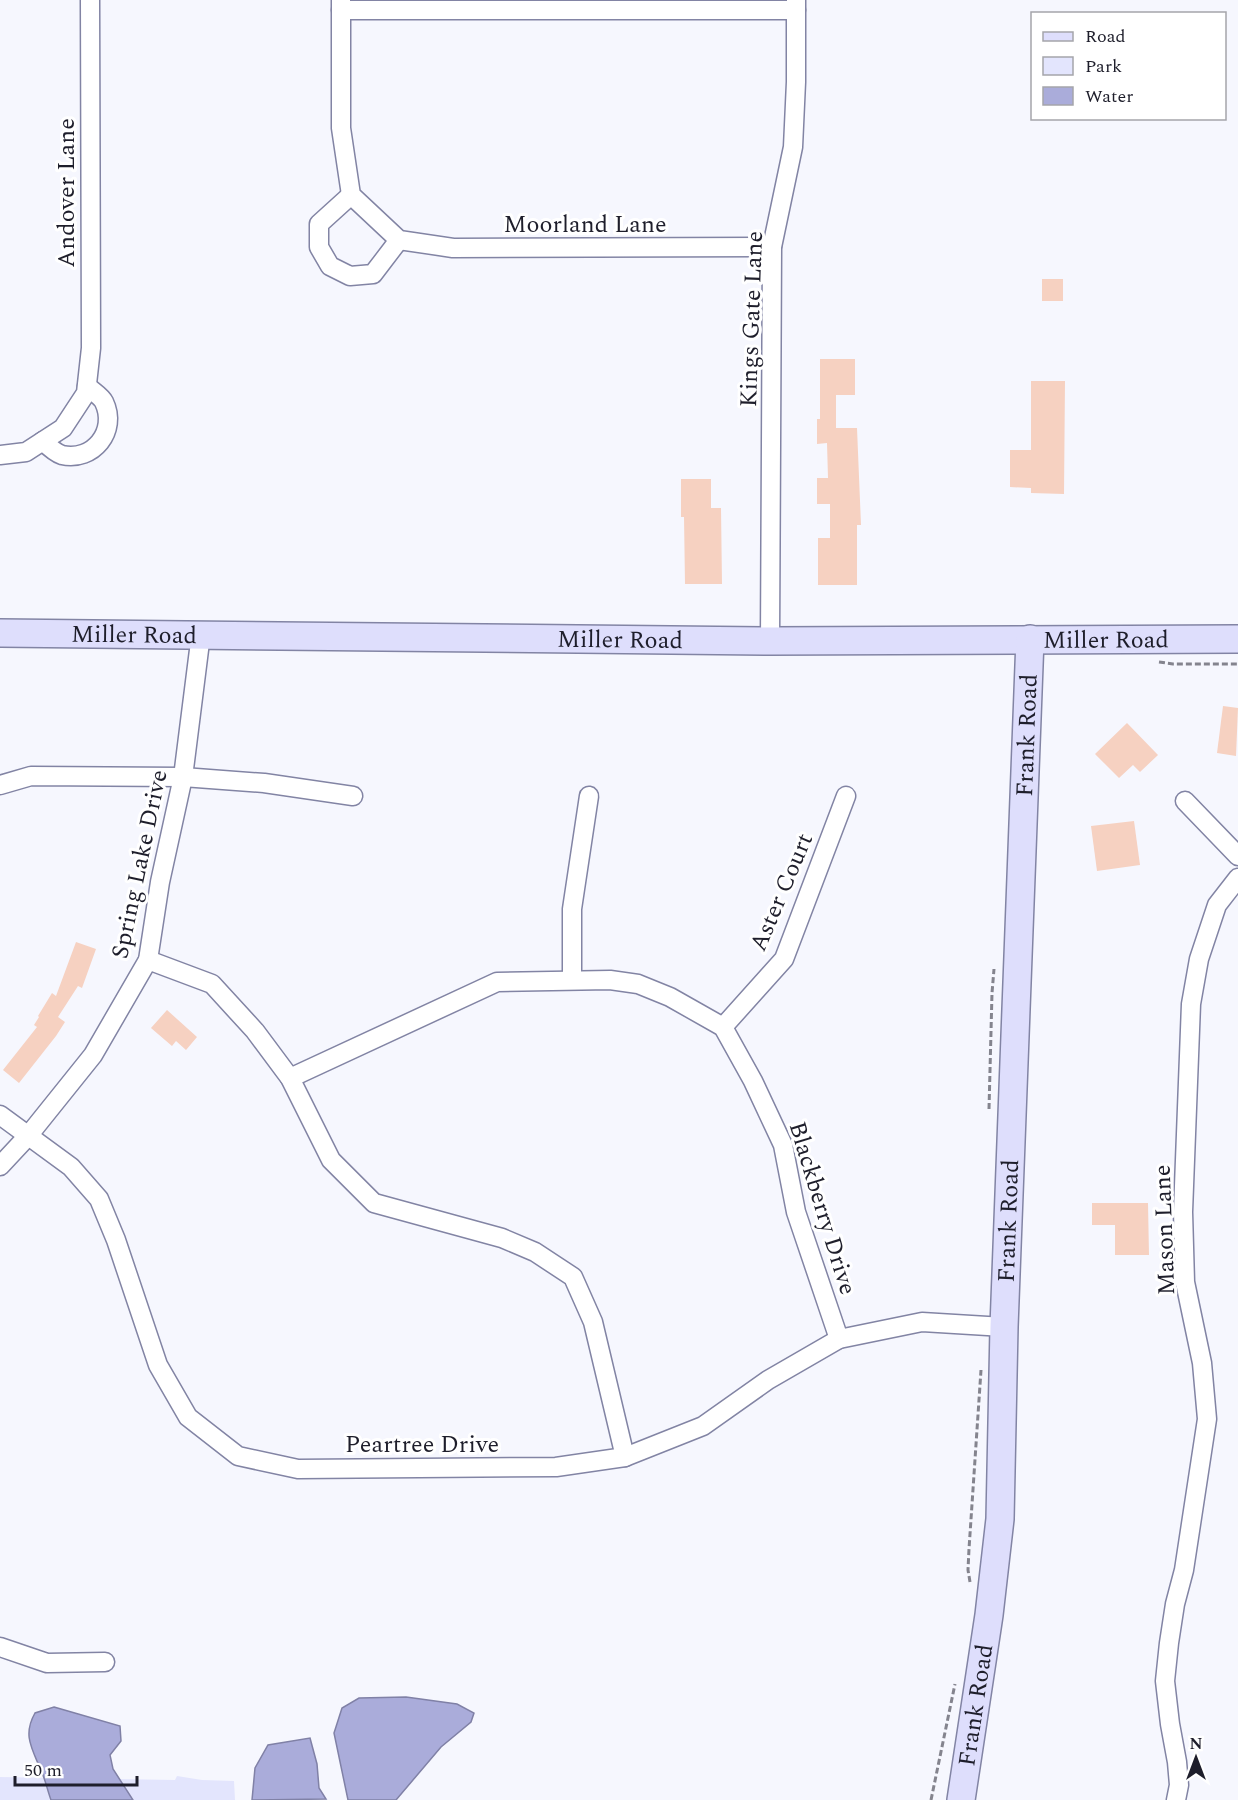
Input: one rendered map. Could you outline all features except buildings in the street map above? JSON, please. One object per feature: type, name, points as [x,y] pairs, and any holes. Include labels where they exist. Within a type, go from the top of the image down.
[{"type":"street","name":"Andover Lane","points":[[0,455],[26,452],[63,428],[86,393],[91,348],[90,0]]},
{"type":"street","points":[[351,195],[319,224],[319,247],[330,266],[350,276],[373,274],[399,240],[351,195],[341,128],[341,5],[796,5]]},
{"type":"street","name":"Kings Gate Lane","points":[[770,641],[772,247],[793,147],[796,5]]},
{"type":"street","name":"Moorland Lane","points":[[399,240],[453,248],[772,247]]},
{"type":"street","points":[[43,441],[61,454],[83,455],[101,442],[109,422],[104,400],[87,386]]},
{"type":"street","name":"Miller Road","points":[[0,633],[770,641],[1238,639]]},
{"type":"street","name":"Spring Lake Drive","points":[[0,1166],[28,1137],[93,1055],[148,960],[160,882],[183,777],[201,634]]},
{"type":"street","name":"Frank Road","points":[[961,1800],[1000,1519],[1004,1327],[1030,639]]},
{"type":"street","points":[[0,785],[31,776],[183,777],[264,783],[353,796]]},
{"type":"street","points":[[572,980],[572,909],[589,796]]},
{"type":"street","name":"Aster Court","points":[[723,1027],[784,959],[846,796]]},
{"type":"street","points":[[1185,801],[1238,856]]},
{"type":"street","name":"Mason Lane","points":[[1176,1800],[1179,1785],[1177,1762],[1165,1681],[1175,1604],[1184,1570],[1207,1419],[1202,1363],[1185,1282],[1183,1212],[1191,1004],[1199,959],[1217,905],[1238,878]]},
{"type":"street","points":[[148,960],[212,984],[255,1031],[290,1078],[331,1160],[374,1203],[502,1238],[535,1252],[573,1277],[592,1322],[625,1457]]},
{"type":"street","points":[[290,1078],[497,982],[610,980],[638,984],[670,997],[723,1027]]},
{"type":"street","name":"Blackberry Drive","points":[[723,1027],[753,1081],[783,1145],[796,1212],[839,1339]]},
{"type":"street","name":"Peartree Drive","points":[[0,1115],[71,1167],[99,1199],[116,1240],[158,1365],[188,1417],[238,1456],[298,1469],[556,1467],[625,1457],[703,1426],[768,1380],[839,1339],[922,1322],[1004,1327]]},
{"type":"street","points":[[0,1647],[47,1663],[105,1662]]},
{"type":"path","points":[[989,1117],[991,1003],[996,962]]},
{"type":"path","points":[[972,1588],[968,1570],[981,1367]]},
{"type":"path","points":[[931,1800],[957,1678]]},
{"type":"green space","points":[[177,1776],[202,1780],[234,1781],[235,1800],[0,1800],[0,1777],[175,1780]]},
{"type":"water","points":[[406,1697],[457,1704],[474,1713],[471,1722],[441,1747],[396,1800],[348,1800],[334,1733],[342,1708],[359,1698]]},
{"type":"water","points":[[54,1707],[120,1726],[121,1741],[110,1755],[113,1769],[133,1800],[51,1800],[31,1747],[29,1727],[35,1713]]},
{"type":"water","points":[[310,1738],[317,1764],[319,1788],[326,1799],[252,1800],[255,1768],[268,1745]]}]
